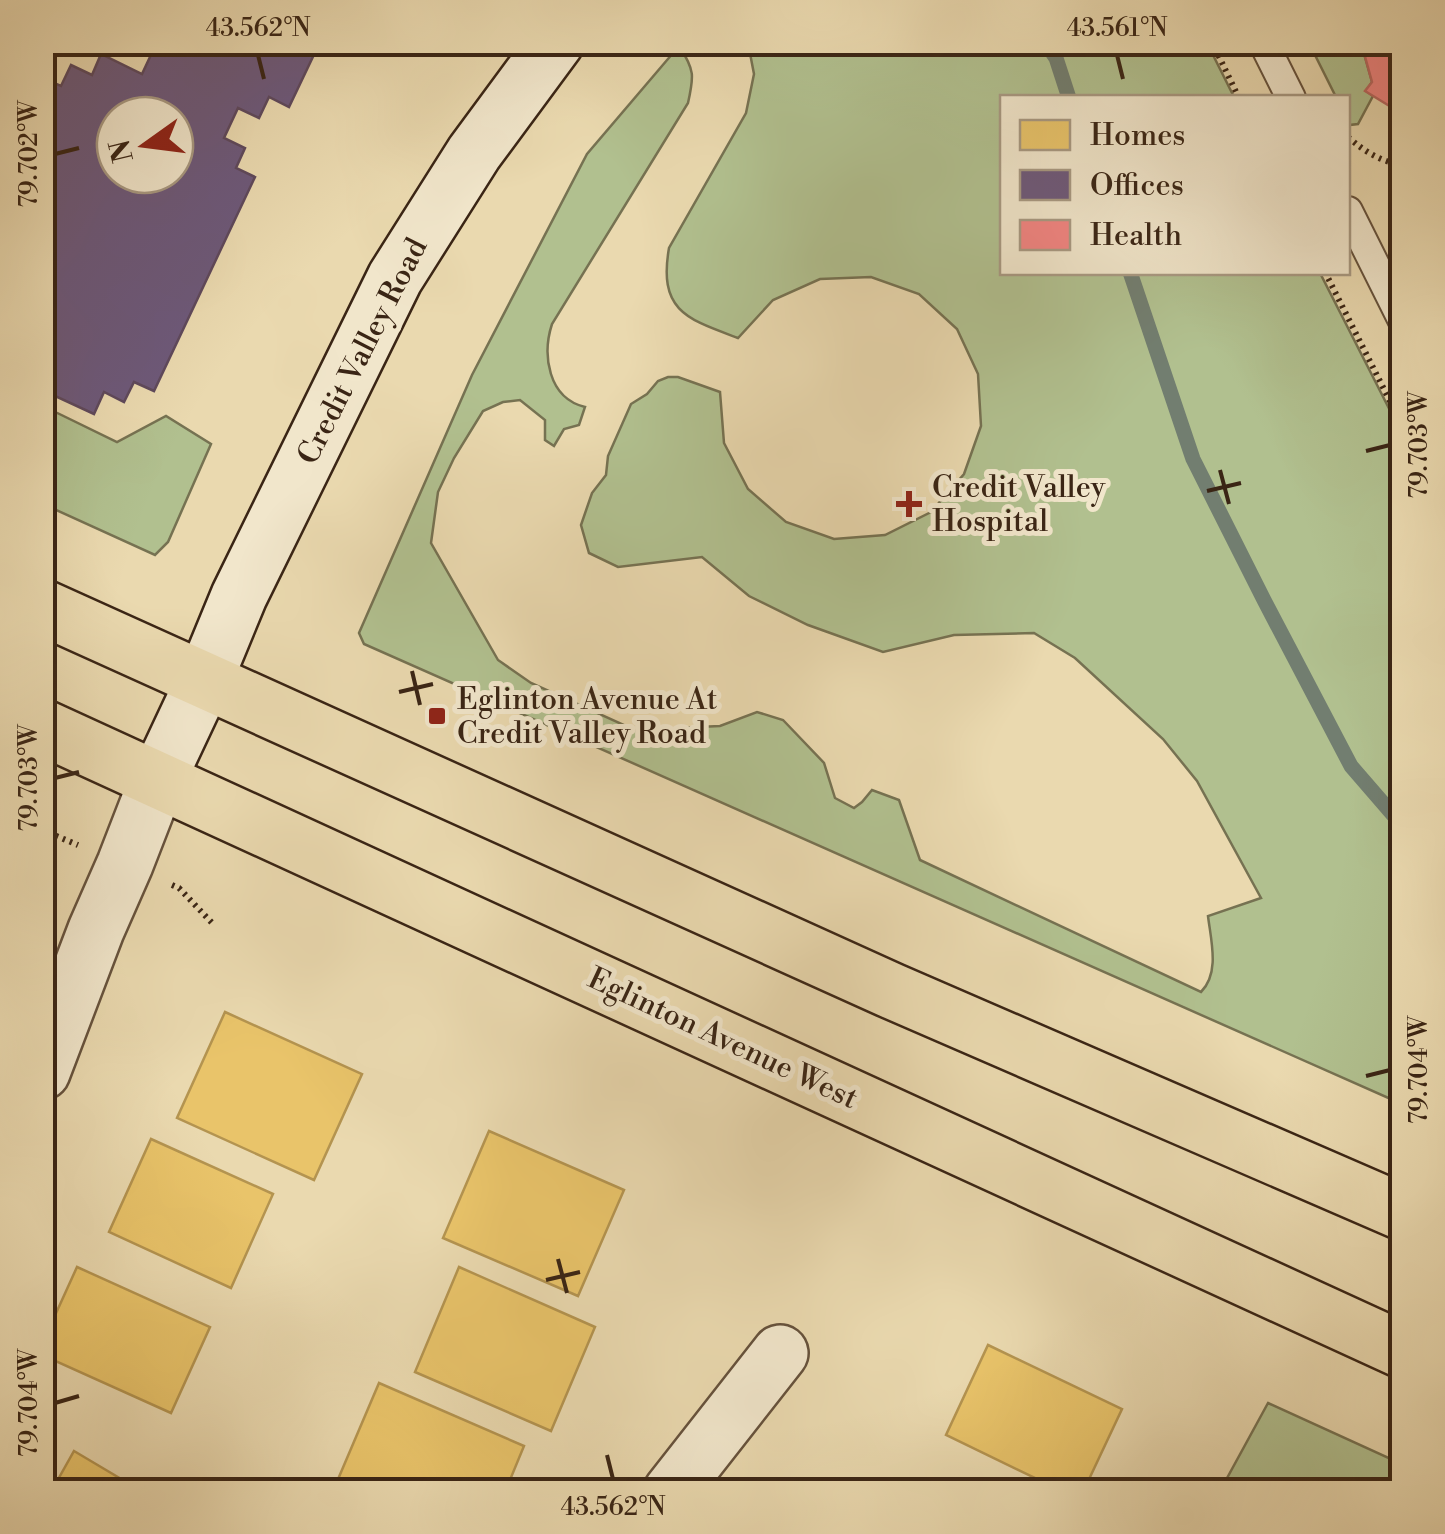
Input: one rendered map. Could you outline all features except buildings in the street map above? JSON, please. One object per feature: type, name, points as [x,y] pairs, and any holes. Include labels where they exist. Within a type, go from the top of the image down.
[{"type":"main road","points":[[42,607],[875,983],[1402,1212]]},
{"type":"main road","name":"Eglinton Avenue West","points":[[42,726],[1402,1350]]},
{"type":"street","name":"Credit Valley Road","points":[[42,1072],[158,780],[239,596],[394,278],[474,152],[556,42]]},
{"type":"street","points":[[671,1492],[780,1353]]},
{"type":"lane","points":[[1264,42],[1290,95]]},
{"type":"lane","points":[[1350,215],[1402,319]]},
{"type":"path","points":[[1212,42],[1238,95]]},
{"type":"path","points":[[1350,140],[1366,153],[1402,165]]},
{"type":"path","points":[[1327,275],[1402,424]]},
{"type":"path","points":[[42,830],[76,844]]},
{"type":"path","points":[[179,888],[214,925]]},
{"type":"green space","name":"Credit Valley Hospital","points":[[748,43],[1207,43],[1233,95],[1000,95],[1000,275],[1321,275],[1402,434],[1402,1104],[364,644],[359,633],[472,375],[587,154],[679,46],[692,73],[688,103],[552,324],[548,349],[551,374],[563,395],[585,407],[579,425],[564,429],[554,446],[545,440],[545,420],[520,400],[483,411],[438,492],[431,543],[498,660],[531,683],[650,737],[676,728],[720,726],[757,712],[783,720],[824,763],[835,798],[854,808],[872,790],[899,800],[920,860],[1201,992],[1207,984],[1213,956],[1208,916],[1261,898],[1197,781],[1163,739],[1075,658],[1034,633],[954,635],[883,652],[808,625],[749,596],[702,557],[618,567],[589,553],[581,525],[592,493],[606,475],[608,456],[631,404],[668,377],[720,392],[724,443],[748,489],[786,522],[834,539],[885,535],[931,512],[964,474],[981,426],[978,374],[957,329],[919,294],[871,277],[820,279],[773,300],[738,338],[704,325],[680,310],[668,286],[669,248],[746,113],[754,74]]},
{"type":"green space","points":[[1309,43],[1361,43],[1372,82],[1366,91],[1373,96],[1358,124],[1350,125],[1350,95],[1335,95]]},
{"type":"green space","points":[[43,406],[117,442],[166,416],[211,444],[168,542],[155,555],[43,504]]},
{"type":"green space","points":[[1268,1403],[1402,1464],[1402,1491],[1220,1491]]},
{"type":"waterway","points":[[1045,42],[1056,58],[1068,95]]},
{"type":"waterway","points":[[1131,275],[1193,459],[1351,766],[1402,825]]},
{"type":"place","name":"Credit Valley Hospital","points":[[909,504]]},
{"type":"place","name":"Eglinton Avenue At Credit Valley Road","points":[[437,716]]}]
